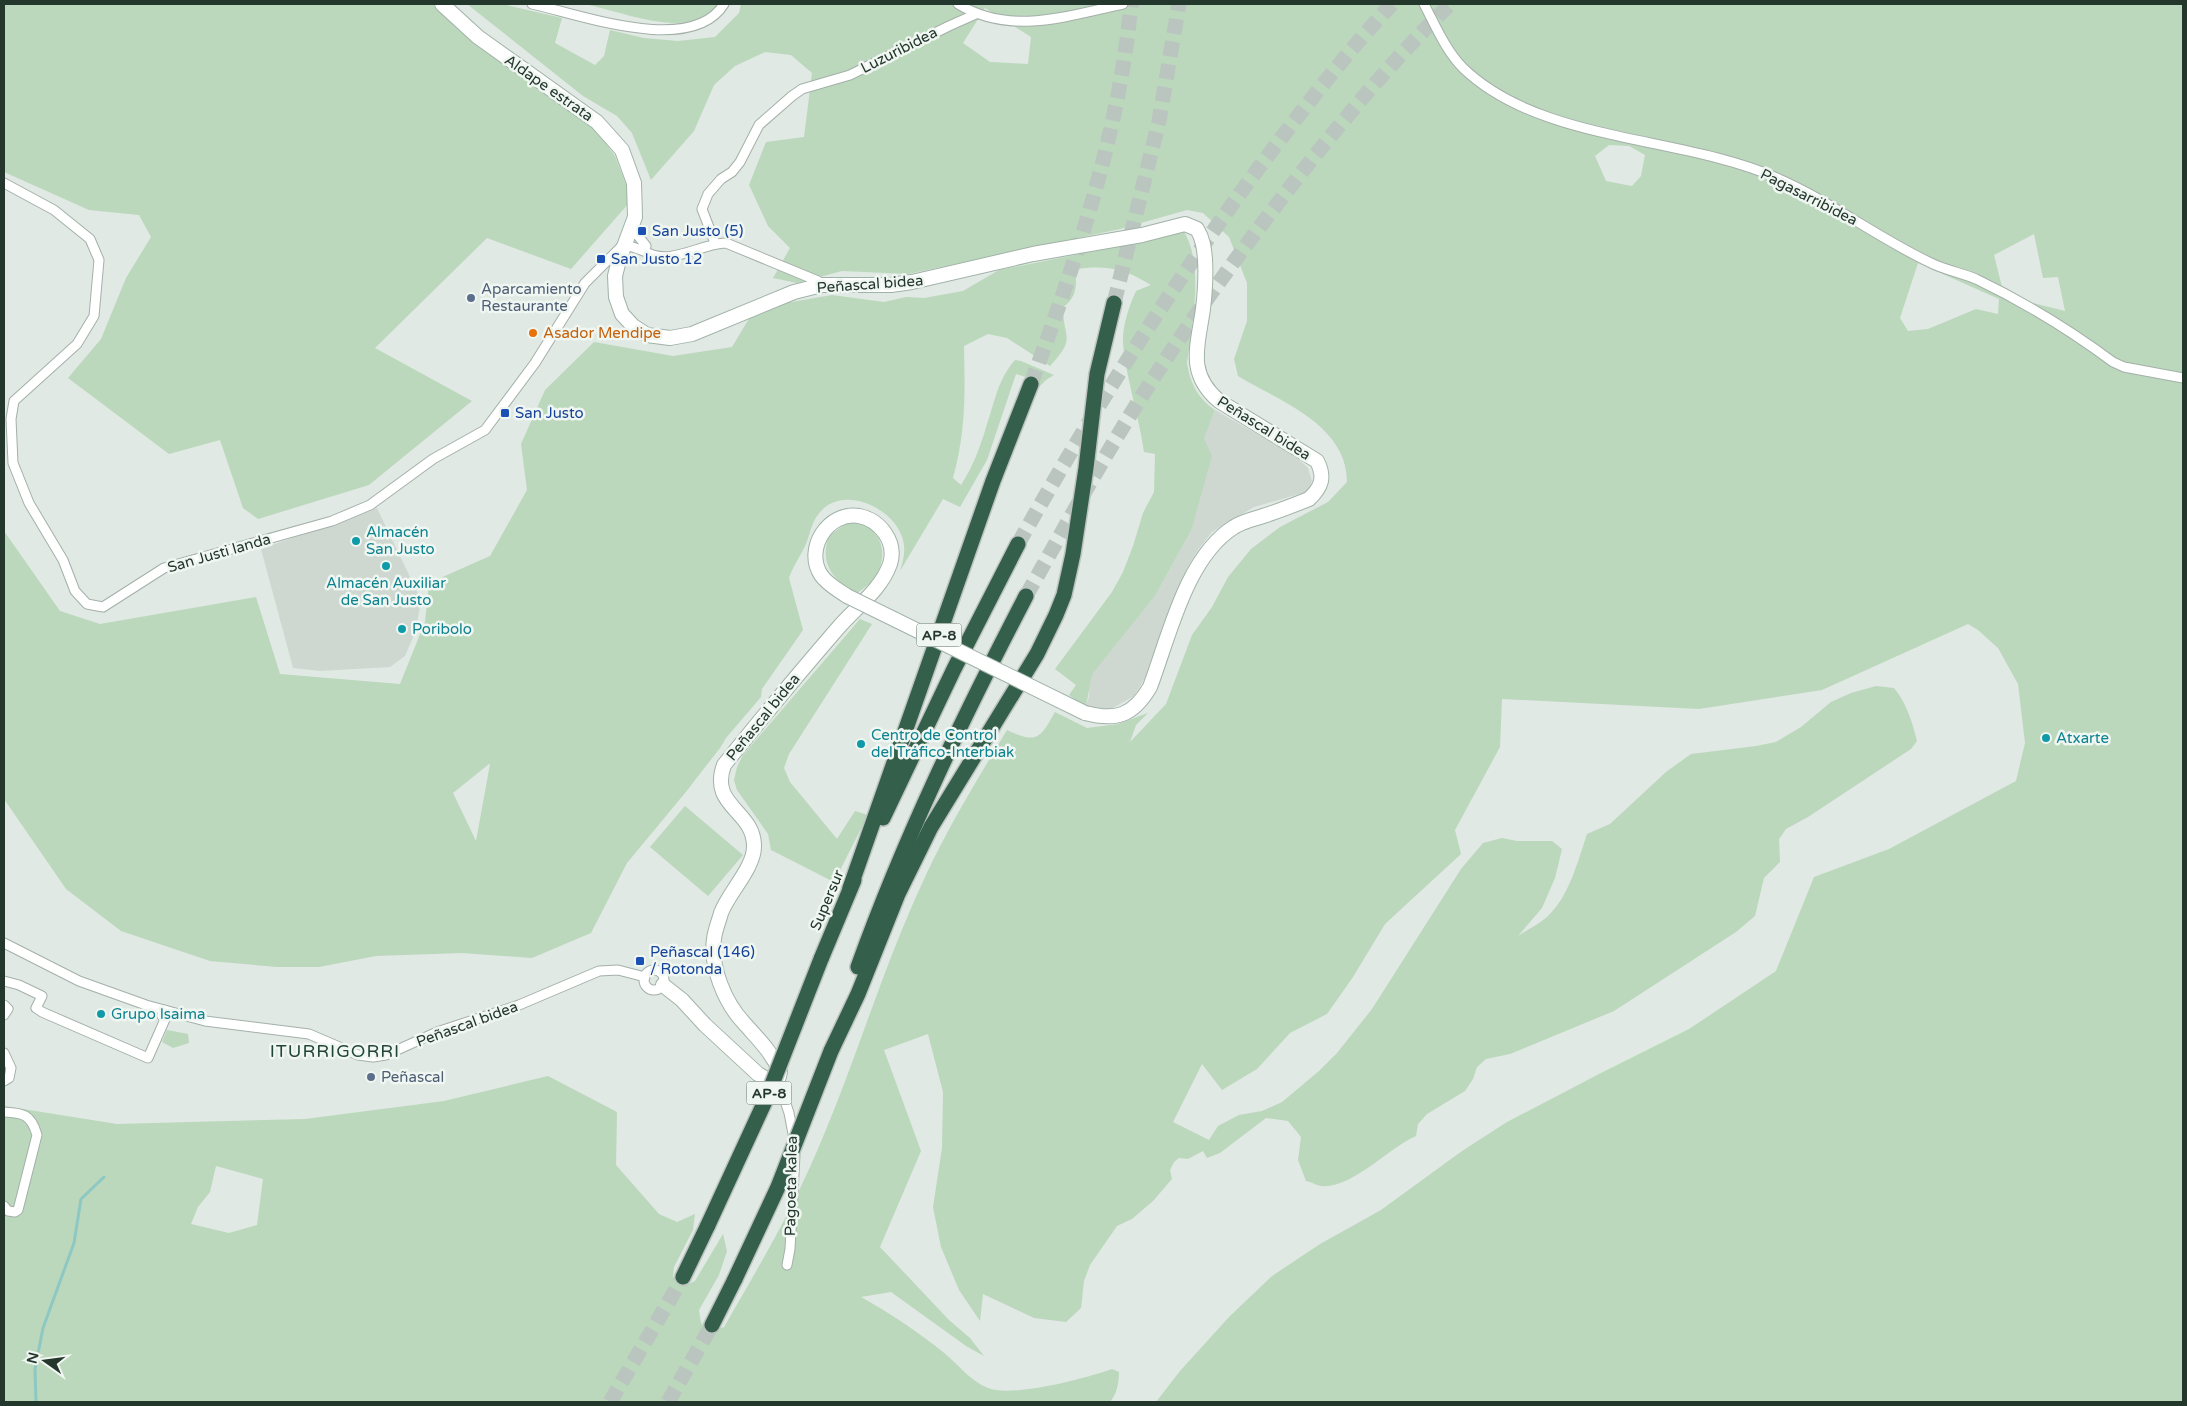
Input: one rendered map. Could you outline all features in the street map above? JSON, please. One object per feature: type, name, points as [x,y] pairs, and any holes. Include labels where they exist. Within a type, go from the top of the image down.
[{"type":"highway","points":[[854,992],[898,894],[931,827],[1037,654],[1049,632],[1061,601],[1068,576],[1077,526],[1100,359],[1114,304]]},
{"type":"highway","name":"AP-8","points":[[850,888],[990,490],[1031,384]]},
{"type":"highway","name":"Supersur","points":[[683,1277],[767,1097],[850,888],[954,670],[1018,544]]},
{"type":"highway","name":"AP-8","points":[[712,1325],[778,1187],[854,992],[881,903],[934,782],[980,684],[1026,596]]},
{"type":"street","name":"Aldape estrata","points":[[442,4],[478,37],[521,69],[579,107],[597,122],[622,150],[634,183],[636,217],[624,244]]},
{"type":"street","points":[[532,4],[653,31],[675,31],[704,24],[718,14],[724,4]]},
{"type":"street","points":[[958,4],[976,14],[1023,22],[1052,19],[1123,4]]},
{"type":"street","name":"Pagasarribidea","points":[[1424,4],[1439,34],[1462,67],[1489,90],[1520,106],[1561,121],[1717,158],[1778,178],[1931,263],[1974,278],[2046,317],[2112,362],[2124,367],[2183,378]]},
{"type":"street","name":"Luzuribidea","points":[[715,243],[702,209],[708,194],[740,162],[759,125],[772,112],[802,89],[850,75],[976,14]]},
{"type":"street","name":"San Justi landa","points":[[5,185],[54,210],[90,240],[99,260],[94,316],[77,344],[14,402],[11,419],[13,463],[29,503],[64,560],[75,591],[87,604],[103,607],[164,568],[332,521],[370,505],[433,459],[484,430],[535,363],[585,283],[624,244]]},
{"type":"street","name":"Peñascal bidea","points":[[624,244],[615,276],[616,297],[622,314],[633,326],[647,335],[670,338],[692,334],[794,292],[822,285],[891,285],[912,282],[1033,254],[1142,235],[1186,224],[1197,229],[1204,245],[1206,283],[1196,355],[1200,378],[1206,388],[1219,401],[1318,461],[1323,475],[1318,491],[1309,499],[1235,526],[1211,548],[1192,577],[1150,687],[1143,698],[1124,714],[1101,717],[1084,712],[848,596],[831,585],[821,575],[816,564],[815,552],[819,538],[827,526],[848,516],[860,516],[875,523],[888,538],[891,548],[890,562],[886,573],[879,584],[834,632],[724,765],[719,780],[724,795],[752,831],[754,847],[751,860],[722,910],[714,939],[714,963],[724,990],[742,1022],[775,1058],[780,1072],[778,1080]]},
{"type":"street","points":[[632,228],[646,246],[644,251]]},
{"type":"street","points":[[624,244],[653,256],[669,256],[715,243],[726,243],[822,285]]},
{"type":"street","name":"Peñascal bidea","points":[[4,943],[105,992],[205,1021],[309,1034],[358,1055],[381,1056],[437,1032],[519,1005],[599,971],[618,970],[645,977]]},
{"type":"street","points":[[652,971],[658,972],[663,976],[663,985],[658,989],[649,989],[645,984],[645,977],[652,971]]},
{"type":"street","points":[[4,982],[19,985],[42,996],[36,1008],[42,1012],[148,1058],[166,1017],[162,1016],[164,1010]]},
{"type":"street","points":[[663,985],[682,1000],[705,1025],[758,1074],[770,1081],[778,1080]]},
{"type":"street","points":[[4,1005],[8,1009],[4,1015]]},
{"type":"street","points":[[4,1053],[11,1068],[9,1078],[4,1081]]},
{"type":"street","name":"Pagoeta kalea","points":[[778,1080],[789,1113],[794,1138],[790,1249],[787,1265]]},
{"type":"street","points":[[4,1112],[28,1116],[37,1135],[18,1210],[14,1212],[8,1211],[4,1206]]},
{"type":"shaded area","points":[[1215,410],[1294,455],[1308,468],[1312,481],[1310,487],[1306,492],[1254,507],[1212,532],[1189,565],[1145,678],[1134,696],[1111,709],[1103,710],[1085,707],[1089,697],[1089,681],[1093,672],[1155,596],[1191,531],[1204,439]]},
{"type":"shaded area","points":[[377,508],[421,600],[416,630],[405,656],[390,667],[320,671],[293,668],[261,549]]},
{"type":"green space","points":[[4,4],[432,4],[478,45],[594,127],[615,156],[628,190],[629,203],[571,269],[487,238],[375,348],[472,401],[369,485],[258,519],[243,508],[220,440],[169,454],[68,378],[101,339],[126,278],[151,237],[139,215],[89,210],[4,172]]},
{"type":"green space","points":[[467,4],[502,4],[562,18],[555,43],[595,65],[604,56],[610,30],[644,38],[678,41],[715,37],[739,13],[741,4],[2183,4],[2183,1402],[1156,1402],[1180,1371],[1229,1317],[1272,1276],[1320,1244],[1381,1210],[1462,1151],[1507,1122],[1689,1029],[1776,971],[1814,877],[1889,849],[2016,781],[2025,743],[2018,684],[1998,648],[1978,630],[1968,624],[1822,690],[1699,709],[1502,699],[1500,747],[1455,830],[1461,854],[1385,924],[1353,977],[1327,1014],[1290,1033],[1257,1069],[1222,1090],[1202,1064],[1173,1122],[1209,1140],[1218,1126],[1239,1115],[1262,1111],[1282,1102],[1319,1071],[1337,1053],[1372,1009],[1461,869],[1483,843],[1502,838],[1517,841],[1552,841],[1562,849],[1555,878],[1542,908],[1518,936],[1537,925],[1555,909],[1572,878],[1587,834],[1610,824],[1666,772],[1691,754],[1776,742],[1801,727],[1831,702],[1851,693],[1876,686],[1894,688],[1899,694],[1911,720],[1917,741],[1911,749],[1808,817],[1786,829],[1779,839],[1780,862],[1764,878],[1755,916],[1736,932],[1614,1011],[1510,1054],[1486,1059],[1477,1067],[1473,1079],[1465,1091],[1427,1114],[1418,1124],[1416,1136],[1357,1175],[1333,1185],[1321,1186],[1306,1181],[1298,1160],[1301,1137],[1288,1121],[1266,1118],[1220,1153],[1207,1158],[1203,1151],[1188,1159],[1179,1158],[1174,1162],[1170,1170],[1172,1179],[1153,1201],[1132,1219],[1117,1226],[1090,1265],[1084,1281],[1081,1308],[1066,1322],[1034,1318],[983,1294],[980,1321],[959,1290],[941,1247],[933,1207],[942,1148],[943,1092],[928,1034],[884,1050],[921,1151],[880,1247],[949,1320],[970,1338],[984,1356],[966,1346],[891,1292],[861,1297],[914,1330],[943,1352],[970,1377],[988,1388],[1014,1391],[1031,1389],[1068,1382],[1112,1369],[1119,1372],[1119,1376],[1116,1392],[1110,1402],[4,1402],[4,1106],[117,1124],[305,1119],[444,1101],[548,1076],[617,1112],[616,1165],[659,1214],[677,1222],[695,1214],[693,1230],[674,1267],[673,1277],[681,1283],[688,1284],[695,1281],[723,1234],[727,1251],[719,1275],[699,1310],[701,1323],[713,1331],[724,1327],[780,1229],[810,1167],[840,1095],[895,947],[935,856],[1007,730],[1025,737],[1037,736],[1045,728],[1055,712],[1087,728],[1118,724],[1148,713],[1136,725],[1130,742],[1166,704],[1192,635],[1212,607],[1228,577],[1251,549],[1280,527],[1328,502],[1347,482],[1344,462],[1336,444],[1323,430],[1291,405],[1238,376],[1234,359],[1247,321],[1247,283],[1229,237],[1203,213],[1187,210],[1120,229],[908,274],[842,271],[797,283],[773,278],[790,248],[768,226],[749,185],[766,142],[804,137],[812,73],[791,55],[765,52],[735,66],[714,85],[694,131],[651,180],[632,133],[617,116],[583,96]],"holes":[[[985,8],[1031,37],[1028,64],[990,62],[963,43]],[[1609,145],[1629,146],[1645,155],[1641,176],[1632,186],[1606,181],[1595,156]],[[2034,234],[2043,278],[2058,277],[2065,311],[2033,303],[2002,287],[1994,255]],[[1918,263],[1999,299],[1998,314],[1976,309],[1928,329],[1908,331],[1900,318]],[[216,1166],[263,1179],[257,1225],[229,1233],[191,1224],[198,1207],[210,1192]]]},
{"type":"green space","points":[[584,4],[721,4],[709,13],[696,19],[675,23],[649,20]]},
{"type":"green space","points":[[1183,230],[1190,244],[1194,260],[1195,295],[1187,363],[1190,377],[1199,396],[1215,410],[1204,439],[1212,456],[1191,531],[1155,596],[1093,673],[1085,707],[1069,695],[1076,685],[1055,669],[1112,592],[1123,572],[1143,513],[1154,492],[1155,454],[1144,452],[1123,344],[1127,317],[1136,291],[1151,285],[1124,271],[1097,267],[1075,269],[1075,290],[1071,299],[1063,307],[1066,343],[1050,366],[1007,338],[988,334],[964,346],[962,428],[953,478],[961,485],[979,448],[995,399],[1009,367],[1015,360],[1021,361],[1054,375],[1033,393],[1038,381],[1016,374],[987,460],[960,507],[943,499],[900,571],[904,552],[903,540],[899,529],[881,511],[857,501],[845,500],[833,502],[819,513],[789,578],[803,630],[762,689],[761,697],[627,863],[591,933],[532,958],[462,953],[376,956],[319,967],[277,967],[210,961],[121,931],[66,889],[4,799],[4,531],[60,611],[100,624],[256,597],[280,674],[400,684],[425,622],[429,583],[490,556],[527,490],[521,444],[545,390],[594,342],[673,356],[732,347],[750,317],[780,304],[832,295],[884,302],[906,297],[924,298],[963,291],[999,270],[1125,245]],"holes":[[[490,764],[476,841],[453,793]]]},
{"type":"green space","points":[[848,522],[858,523],[873,531],[881,545],[882,554],[876,576],[856,594],[841,583],[830,570],[826,555],[829,536]]},
{"type":"green space","points":[[860,619],[872,624],[789,754],[784,768],[790,782],[837,839],[855,811],[868,815],[834,882],[771,850],[768,834],[737,790],[734,780],[737,767],[743,755]]},
{"type":"green space","points":[[685,806],[743,855],[708,896],[650,847]]},
{"type":"green space","points":[[167,1030],[188,1034],[189,1043],[173,1048],[162,1042]]},
{"type":"waterway","points":[[36,1402],[35,1369],[43,1328],[74,1243],[81,1199],[104,1177]]},
{"type":"tunnel","points":[[1031,384],[1064,291],[1106,149],[1117,101],[1131,4]]},
{"type":"tunnel","points":[[1114,303],[1159,121],[1179,4]]},
{"type":"tunnel","points":[[1018,544],[1075,445],[1134,349],[1229,208],[1310,101],[1392,4]]},
{"type":"tunnel","points":[[1026,596],[1090,482],[1158,371],[1244,248],[1334,132],[1371,88],[1450,4]]},
{"type":"tunnel","points":[[610,1402],[683,1277]]},
{"type":"tunnel","points":[[668,1402],[712,1325]]},
{"type":"place","name":"San Justo (5)","points":[[642,231]]},
{"type":"place","name":"San Justo 12","points":[[601,259]]},
{"type":"place","name":"Aparcamiento Restaurante","points":[[471,298]]},
{"type":"place","name":"Asador Mendipe","points":[[533,333]]},
{"type":"place","name":"San Justo","points":[[505,413]]},
{"type":"place","name":"Almacén San Justo","points":[[356,541]]},
{"type":"place","name":"Almacén Auxiliar de San Justo","points":[[386,566]]},
{"type":"place","name":"Poribolo","points":[[402,629]]},
{"type":"place","name":"Atxarte","points":[[2046,738]]},
{"type":"place","name":"Centro de Control del Tráfico-Interbiak","points":[[861,744]]},
{"type":"place","name":"Peñascal (146) / Rotonda","points":[[640,961]]},
{"type":"place","name":"Grupo Isaima","points":[[101,1014]]},
{"type":"place","name":"Peñascal","points":[[371,1077]]},
{"type":"district","name":"ITURRIGORRI","points":[[335,1051]]}]
